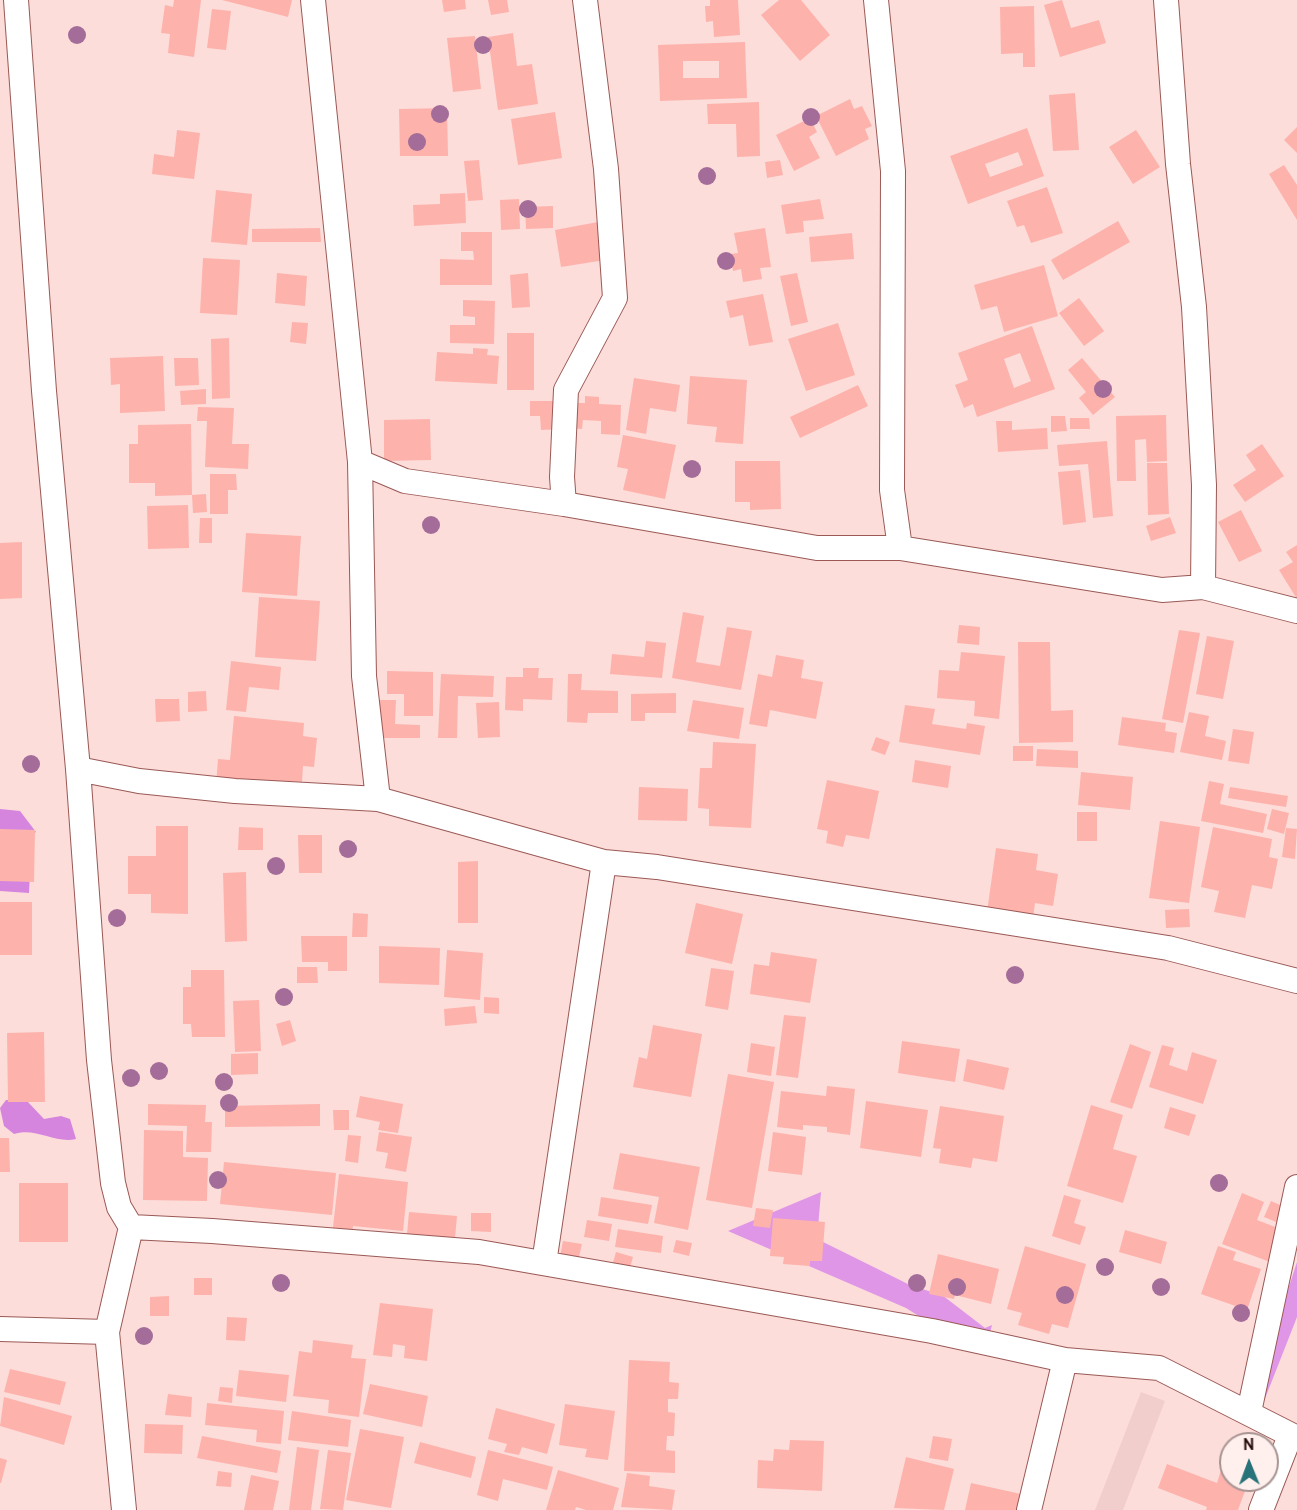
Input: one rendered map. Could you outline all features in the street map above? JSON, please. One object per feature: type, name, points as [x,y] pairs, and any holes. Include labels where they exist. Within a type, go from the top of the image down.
[{"type":"street","points":[[16,0],[44,391],[78,769],[99,1060],[113,1183],[119,1207],[131,1227],[106,1332],[124,1510]]},
{"type":"street","points":[[313,0],[360,462],[364,676],[378,799]]},
{"type":"street","points":[[564,504],[562,477],[566,390],[615,298],[606,169],[585,0]]},
{"type":"street","points":[[876,0],[893,171],[892,490],[900,548]]},
{"type":"street","points":[[1166,0],[1178,164],[1194,307],[1204,485],[1203,587]]},
{"type":"street","points":[[360,462],[405,481],[564,504],[817,548],[900,548],[1162,590],[1203,587],[1297,611]]},
{"type":"street","points":[[78,769],[139,781],[192,787],[378,799],[604,862],[657,867],[1168,948],[1297,981]]},
{"type":"street","points":[[544,1263],[604,862]]},
{"type":"street","points":[[1248,1412],[1297,1187]]},
{"type":"street","points":[[131,1227],[212,1231],[478,1252],[932,1331],[1065,1360],[1159,1368],[1294,1437],[1261,1510]]},
{"type":"street","points":[[0,1329],[106,1332]]},
{"type":"street","points":[[1029,1510],[1065,1360]]},
{"type":"shaded area","points":[[0,809],[20,811],[36,832],[7,850],[30,872],[29,893],[0,891]]},
{"type":"shaded area","points":[[6,1100],[27,1101],[44,1119],[61,1116],[70,1119],[76,1139],[68,1140],[22,1132],[14,1134],[4,1126],[0,1108]]},
{"type":"shaded area","points":[[821,1192],[817,1239],[912,1286],[942,1295],[985,1328],[992,1325],[988,1341],[933,1325],[906,1308],[728,1231]]},
{"type":"shaded area","points":[[1297,1262],[1297,1317],[1257,1419],[1252,1400]]},
{"type":"shaded area","points":[[1141,1392],[1165,1401],[1123,1510],[1095,1510]]},
{"type":"building","points":[[174,0],[201,0],[194,57],[168,53],[170,34],[161,33],[165,5],[173,7]]},
{"type":"building","points":[[222,0],[292,0],[288,17]]},
{"type":"building","points":[[442,0],[465,0],[466,9],[444,12]]},
{"type":"building","points":[[488,0],[507,0],[509,12],[491,15]]},
{"type":"building","points":[[710,0],[738,0],[740,35],[714,37],[713,21],[706,22],[705,6],[710,6]]},
{"type":"building","points":[[779,0],[801,0],[830,35],[800,61],[761,15]]},
{"type":"building","points":[[1062,0],[1071,28],[1099,20],[1106,43],[1060,57],[1044,5]]},
{"type":"building","points":[[1034,6],[1035,67],[1023,67],[1023,53],[1001,54],[1000,7]]},
{"type":"building","points":[[212,9],[231,11],[226,50],[207,48]]},
{"type":"building","points":[[513,33],[517,66],[532,64],[538,104],[498,110],[488,37]]},
{"type":"building","points":[[475,36],[481,89],[453,92],[447,38]]},
{"type":"building","points":[[745,42],[747,98],[660,101],[658,45]],"holes":[[[683,61],[719,61],[719,78],[683,78]]]},
{"type":"building","points":[[1075,93],[1079,150],[1053,151],[1049,95]]},
{"type":"building","points":[[850,99],[854,109],[862,106],[872,126],[865,129],[869,139],[836,156],[816,116]]},
{"type":"building","points":[[759,102],[760,156],[737,157],[736,124],[708,124],[707,104]]},
{"type":"building","points":[[447,108],[448,156],[400,156],[399,109]]},
{"type":"building","points":[[555,112],[562,158],[518,165],[511,119]]},
{"type":"building","points":[[810,118],[817,132],[809,137],[820,158],[794,171],[776,135]]},
{"type":"building","points":[[1297,127],[1297,153],[1284,140]]},
{"type":"building","points":[[1027,128],[1044,176],[968,204],[950,156]],"holes":[[[1018,152],[1023,165],[990,177],[985,164]]]},
{"type":"building","points":[[177,130],[200,133],[194,179],[152,174],[154,154],[174,157]]},
{"type":"building","points":[[1136,130],[1160,167],[1133,184],[1109,147]]},
{"type":"building","points":[[479,160],[483,200],[468,201],[464,161]]},
{"type":"building","points":[[780,160],[783,175],[767,178],[765,162]]},
{"type":"building","points":[[1284,165],[1297,185],[1297,220],[1269,174]]},
{"type":"building","points":[[1047,187],[1063,233],[1031,243],[1024,225],[1017,227],[1007,201]]},
{"type":"building","points":[[216,190],[252,194],[247,245],[211,242]]},
{"type":"building","points":[[465,193],[466,223],[414,226],[413,205],[440,204],[440,194]]},
{"type":"building","points":[[519,199],[520,229],[501,230],[500,200]]},
{"type":"building","points":[[820,199],[824,219],[803,221],[804,232],[786,234],[781,205]]},
{"type":"building","points":[[553,206],[553,228],[526,229],[525,207]]},
{"type":"building","points":[[1118,221],[1130,242],[1063,280],[1051,260]]},
{"type":"building","points":[[598,222],[605,260],[561,267],[555,230]]},
{"type":"building","points":[[320,228],[321,242],[252,242],[252,229]]},
{"type":"building","points":[[765,228],[771,267],[760,268],[762,279],[743,282],[741,269],[733,271],[730,254],[738,253],[734,233]]},
{"type":"building","points":[[461,232],[492,232],[492,285],[440,285],[440,259],[474,260],[473,251],[461,251]]},
{"type":"building","points":[[852,233],[854,259],[811,262],[809,237]]},
{"type":"building","points":[[203,258],[240,260],[237,315],[200,313]]},
{"type":"building","points":[[1044,265],[1058,316],[1004,332],[997,306],[981,310],[974,285]]},
{"type":"building","points":[[277,273],[307,276],[305,306],[275,303]]},
{"type":"building","points":[[528,273],[530,307],[512,308],[510,275]]},
{"type":"building","points":[[797,273],[808,322],[791,326],[780,276]]},
{"type":"building","points":[[763,294],[773,342],[749,346],[743,315],[730,318],[726,301]]},
{"type":"building","points":[[1079,298],[1104,331],[1084,346],[1059,313]]},
{"type":"building","points":[[463,300],[495,301],[494,344],[450,343],[450,325],[475,325],[475,317],[463,316]]},
{"type":"building","points":[[292,322],[308,323],[306,344],[290,342]]},
{"type":"building","points":[[838,323],[855,375],[806,391],[788,339]]},
{"type":"building","points":[[1032,326],[1055,389],[977,417],[973,404],[964,408],[955,385],[968,380],[958,353]],"holes":[[[1020,353],[1031,381],[1014,388],[1004,359]]]},
{"type":"building","points":[[507,333],[534,333],[534,390],[507,390]]},
{"type":"building","points":[[229,338],[230,398],[212,399],[211,339]]},
{"type":"building","points":[[473,348],[488,349],[487,355],[499,356],[497,384],[435,381],[437,352],[473,354]]},
{"type":"building","points":[[163,356],[165,411],[120,413],[120,384],[111,385],[110,358]]},
{"type":"building","points":[[174,358],[198,358],[199,385],[175,386]]},
{"type":"building","points":[[1082,358],[1115,397],[1093,415],[1079,398],[1086,392],[1068,370]]},
{"type":"building","points":[[690,376],[747,380],[743,444],[715,442],[717,427],[687,424]]},
{"type":"building","points":[[634,378],[680,385],[676,412],[650,408],[646,434],[626,430]]},
{"type":"building","points":[[858,385],[868,406],[800,438],[790,417]]},
{"type":"building","points":[[206,389],[206,404],[181,405],[180,391]]},
{"type":"building","points":[[585,396],[599,397],[599,404],[621,405],[620,435],[601,434],[601,421],[583,420],[582,429],[568,428],[569,403],[585,403]]},
{"type":"building","points":[[530,401],[560,401],[561,429],[541,430],[540,416],[530,416]]},
{"type":"building","points":[[198,407],[234,408],[232,444],[249,444],[248,469],[205,467],[207,421],[197,421]]},
{"type":"building","points":[[1166,415],[1167,461],[1147,462],[1146,439],[1135,440],[1136,481],[1117,481],[1116,416]]},
{"type":"building","points":[[1051,416],[1065,416],[1067,431],[1051,432]]},
{"type":"building","points":[[1070,418],[1089,418],[1090,429],[1070,429]]},
{"type":"building","points":[[430,419],[431,460],[384,461],[384,420]]},
{"type":"building","points":[[996,421],[1012,421],[1012,430],[1047,428],[1048,449],[998,452]]},
{"type":"building","points":[[191,424],[192,495],[155,496],[155,483],[129,483],[129,444],[138,444],[138,425]]},
{"type":"building","points":[[623,435],[676,445],[665,499],[623,490],[628,469],[617,467]]},
{"type":"building","points":[[1107,441],[1113,516],[1093,518],[1088,464],[1059,466],[1057,445]]},
{"type":"building","points":[[1262,444],[1284,476],[1245,502],[1233,485],[1256,470],[1246,455]]},
{"type":"building","points":[[735,461],[780,461],[781,509],[750,510],[750,502],[735,502]]},
{"type":"building","points":[[1147,463],[1167,463],[1169,514],[1148,515]]},
{"type":"building","points":[[1080,470],[1086,522],[1063,525],[1058,472]]},
{"type":"building","points":[[210,474],[236,474],[237,490],[228,490],[228,514],[210,514]]},
{"type":"building","points":[[206,494],[207,512],[193,513],[192,495]]},
{"type":"building","points":[[188,505],[189,548],[148,549],[147,506]]},
{"type":"building","points":[[1241,510],[1262,551],[1239,562],[1218,522]]},
{"type":"building","points":[[1170,517],[1176,533],[1151,541],[1146,526]]},
{"type":"building","points":[[200,518],[212,518],[212,543],[199,543]]},
{"type":"building","points":[[246,533],[301,536],[297,596],[242,592]]},
{"type":"building","points":[[22,542],[22,598],[0,599],[0,543]]},
{"type":"building","points":[[1297,545],[1297,599],[1279,570],[1293,562],[1286,552]]},
{"type":"building","points":[[259,597],[320,601],[316,661],[255,657]]},
{"type":"building","points":[[683,612],[704,616],[696,662],[720,666],[727,627],[752,631],[741,690],[672,678]]},
{"type":"building","points":[[959,625],[980,627],[979,645],[957,643]]},
{"type":"building","points":[[1179,630],[1200,633],[1183,723],[1162,719]]},
{"type":"building","points":[[1207,636],[1234,641],[1223,699],[1196,694]]},
{"type":"building","points":[[646,641],[666,643],[662,678],[610,674],[612,654],[644,657]]},
{"type":"building","points":[[1018,642],[1050,642],[1051,711],[1073,710],[1073,742],[1019,743]]},
{"type":"building","points":[[961,652],[1005,656],[999,719],[974,716],[975,701],[937,698],[939,670],[959,671]]},
{"type":"building","points":[[776,655],[804,660],[801,678],[823,682],[816,719],[770,710],[767,727],[749,724],[758,674],[772,677]]},
{"type":"building","points":[[231,661],[281,667],[279,690],[249,687],[246,712],[226,710]]},
{"type":"building","points":[[523,668],[539,668],[538,678],[553,678],[552,700],[523,699],[523,711],[505,710],[506,677],[523,677]]},
{"type":"building","points":[[387,671],[433,672],[433,716],[404,716],[404,694],[387,694]]},
{"type":"building","points":[[441,674],[494,676],[493,697],[458,696],[457,738],[438,738]]},
{"type":"building","points":[[568,674],[582,674],[581,690],[618,691],[618,713],[588,713],[587,723],[567,722]]},
{"type":"building","points":[[206,691],[207,711],[188,712],[188,692]]},
{"type":"building","points":[[676,693],[676,713],[645,713],[645,721],[631,721],[631,694]]},
{"type":"building","points":[[155,699],[179,699],[180,721],[156,722]]},
{"type":"building","points":[[375,700],[396,700],[395,724],[420,725],[420,738],[375,738]]},
{"type":"building","points":[[693,700],[744,708],[739,739],[687,731]]},
{"type":"building","points":[[499,702],[500,737],[478,738],[476,703]]},
{"type":"building","points":[[905,705],[935,709],[932,724],[966,729],[967,723],[985,726],[980,755],[899,742]]},
{"type":"building","points":[[1189,712],[1209,716],[1205,736],[1226,741],[1222,760],[1180,752]]},
{"type":"building","points":[[234,716],[304,723],[303,736],[317,738],[314,767],[303,766],[302,782],[291,781],[290,791],[216,785],[218,759],[230,760]]},
{"type":"building","points":[[1122,717],[1166,723],[1165,731],[1177,733],[1174,753],[1118,745]]},
{"type":"building","points":[[1233,729],[1254,732],[1249,764],[1228,761]]},
{"type":"building","points":[[876,737],[890,742],[885,755],[871,750]]},
{"type":"building","points":[[713,742],[756,744],[751,828],[709,826],[709,809],[698,808],[700,768],[712,768]]},
{"type":"building","points":[[1013,746],[1033,746],[1033,761],[1013,761]]},
{"type":"building","points":[[1037,749],[1078,751],[1078,768],[1036,766]]},
{"type":"building","points":[[915,760],[951,766],[948,788],[912,782]]},
{"type":"building","points":[[1081,772],[1133,777],[1130,810],[1078,805]]},
{"type":"building","points":[[827,780],[879,791],[869,839],[846,835],[843,847],[826,843],[828,831],[817,829]]},
{"type":"building","points":[[1209,781],[1224,784],[1220,804],[1267,814],[1263,833],[1201,821]]},
{"type":"building","points":[[639,787],[688,789],[687,821],[638,820]]},
{"type":"building","points":[[1230,787],[1288,796],[1286,807],[1228,798]]},
{"type":"building","points":[[1272,809],[1289,813],[1284,834],[1267,829]]},
{"type":"building","points":[[1077,812],[1097,812],[1097,841],[1077,841]]},
{"type":"building","points":[[1160,821],[1200,827],[1189,903],[1149,898]]},
{"type":"building","points":[[156,826],[188,826],[188,914],[151,913],[151,894],[128,894],[128,856],[156,856]]},
{"type":"building","points":[[239,827],[263,828],[263,850],[238,850]]},
{"type":"building","points":[[1213,827],[1272,839],[1269,857],[1278,859],[1272,889],[1252,885],[1245,918],[1214,912],[1219,891],[1201,887]]},
{"type":"building","points":[[1286,828],[1297,829],[1295,859],[1282,857]]},
{"type":"building","points":[[0,829],[35,830],[34,882],[0,881]]},
{"type":"building","points":[[298,835],[322,835],[322,873],[299,873]]},
{"type":"building","points":[[996,848],[1038,854],[1036,870],[1058,874],[1053,906],[1035,903],[1032,925],[986,919]]},
{"type":"building","points":[[478,861],[478,923],[458,923],[458,862]]},
{"type":"building","points":[[246,872],[247,941],[225,942],[223,873]]},
{"type":"building","points":[[0,902],[32,902],[32,955],[0,955]]},
{"type":"building","points":[[696,903],[743,914],[732,964],[685,953]]},
{"type":"building","points":[[1189,909],[1190,927],[1166,928],[1165,910]]},
{"type":"building","points":[[353,913],[368,914],[367,937],[352,937]]},
{"type":"building","points":[[301,936],[347,936],[347,971],[328,971],[328,962],[302,962]]},
{"type":"building","points":[[379,946],[440,948],[439,985],[379,983]]},
{"type":"building","points":[[447,950],[483,953],[480,1000],[444,997]]},
{"type":"building","points":[[771,952],[817,959],[810,1003],[750,994],[754,964],[769,966]]},
{"type":"building","points":[[297,967],[317,967],[318,983],[297,983]]},
{"type":"building","points":[[711,968],[734,971],[728,1010],[705,1006]]},
{"type":"building","points":[[191,970],[224,970],[225,1037],[192,1037],[191,1024],[183,1024],[183,987],[191,987]]},
{"type":"building","points":[[484,997],[499,998],[499,1014],[484,1013]]},
{"type":"building","points":[[259,1000],[261,1051],[235,1052],[233,1001]]},
{"type":"building","points":[[475,1006],[477,1023],[445,1026],[444,1009]]},
{"type":"building","points":[[784,1015],[806,1017],[798,1078],[776,1075]]},
{"type":"building","points":[[290,1020],[296,1041],[282,1046],[276,1024]]},
{"type":"building","points":[[653,1025],[702,1034],[691,1097],[633,1087],[639,1057],[647,1059]]},
{"type":"building","points":[[44,1032],[45,1102],[8,1102],[7,1033]]},
{"type":"building","points":[[902,1041],[960,1049],[955,1082],[898,1073]]},
{"type":"building","points":[[751,1043],[775,1047],[771,1076],[747,1072]]},
{"type":"building","points":[[1130,1044],[1151,1052],[1132,1109],[1110,1102]]},
{"type":"building","points":[[1162,1045],[1174,1048],[1169,1065],[1187,1071],[1192,1052],[1217,1060],[1203,1104],[1149,1087]]},
{"type":"building","points":[[258,1053],[258,1074],[231,1075],[231,1054]]},
{"type":"building","points":[[967,1059],[1009,1068],[1004,1090],[963,1081]]},
{"type":"building","points":[[728,1074],[774,1082],[752,1208],[706,1200]]},
{"type":"building","points":[[827,1086],[855,1089],[850,1135],[827,1132],[827,1127],[803,1125],[803,1130],[777,1127],[781,1091],[826,1096]]},
{"type":"building","points":[[360,1096],[403,1104],[398,1133],[378,1130],[380,1122],[356,1117]]},
{"type":"building","points":[[866,1101],[928,1110],[921,1157],[860,1148]]},
{"type":"building","points":[[148,1104],[206,1105],[205,1122],[212,1122],[211,1152],[186,1152],[187,1126],[148,1125]]},
{"type":"building","points":[[320,1104],[320,1126],[225,1127],[225,1106]]},
{"type":"building","points":[[1091,1105],[1123,1115],[1113,1149],[1137,1156],[1123,1203],[1067,1186]]},
{"type":"building","points":[[940,1106],[1004,1116],[997,1162],[973,1158],[971,1168],[939,1163],[941,1149],[933,1148]]},
{"type":"building","points":[[1170,1107],[1196,1115],[1189,1136],[1164,1128]]},
{"type":"building","points":[[333,1110],[349,1110],[349,1130],[334,1130]]},
{"type":"building","points":[[144,1130],[183,1131],[183,1157],[208,1158],[207,1201],[143,1200]]},
{"type":"building","points":[[379,1132],[412,1137],[406,1172],[385,1168],[388,1153],[376,1151]]},
{"type":"building","points":[[773,1132],[806,1137],[802,1175],[768,1171]]},
{"type":"building","points":[[348,1135],[361,1136],[358,1163],[345,1161]]},
{"type":"building","points":[[0,1138],[9,1138],[10,1172],[0,1172]]},
{"type":"building","points":[[620,1153],[700,1167],[688,1230],[654,1223],[659,1197],[613,1189]]},
{"type":"building","points":[[224,1162],[336,1173],[332,1215],[220,1204]]},
{"type":"building","points":[[339,1174],[408,1182],[403,1231],[353,1226],[352,1239],[332,1236]]},
{"type":"building","points":[[19,1183],[68,1183],[68,1242],[19,1242]]},
{"type":"building","points":[[1242,1193],[1264,1202],[1257,1220],[1283,1230],[1270,1262],[1222,1244]]},
{"type":"building","points":[[1064,1195],[1081,1200],[1074,1223],[1086,1227],[1080,1245],[1052,1236]]},
{"type":"building","points":[[601,1197],[652,1205],[648,1224],[598,1216]]},
{"type":"building","points":[[1271,1201],[1287,1208],[1281,1224],[1264,1217]]},
{"type":"building","points":[[756,1208],[773,1210],[770,1228],[753,1226]]},
{"type":"building","points":[[409,1212],[457,1216],[455,1238],[407,1234]]},
{"type":"building","points":[[471,1213],[491,1213],[491,1232],[471,1231]]},
{"type":"building","points":[[773,1218],[825,1222],[822,1261],[810,1261],[810,1266],[783,1264],[784,1257],[770,1256]]},
{"type":"building","points":[[587,1220],[612,1224],[609,1241],[584,1237]]},
{"type":"building","points":[[618,1229],[663,1236],[661,1253],[615,1247]]},
{"type":"building","points":[[1125,1230],[1167,1242],[1161,1264],[1119,1252]]},
{"type":"building","points":[[676,1240],[692,1243],[689,1256],[673,1252]]},
{"type":"building","points":[[563,1241],[582,1244],[578,1261],[560,1257]]},
{"type":"building","points":[[1025,1246],[1086,1264],[1068,1328],[1052,1324],[1049,1334],[1018,1325],[1022,1313],[1007,1309]]},
{"type":"building","points":[[1218,1246],[1236,1252],[1233,1260],[1261,1269],[1247,1310],[1201,1294]]},
{"type":"building","points":[[616,1252],[633,1257],[629,1271],[612,1266]]},
{"type":"building","points":[[938,1254],[999,1269],[991,1304],[955,1295],[954,1299],[929,1294]]},
{"type":"building","points":[[194,1278],[212,1278],[212,1295],[194,1295]]},
{"type":"building","points":[[169,1296],[169,1316],[150,1316],[150,1297]]},
{"type":"building","points":[[380,1303],[433,1309],[427,1361],[404,1358],[405,1346],[393,1344],[392,1357],[373,1355]]},
{"type":"building","points":[[227,1317],[247,1318],[245,1341],[226,1340]]},
{"type":"building","points":[[313,1340],[353,1345],[351,1358],[366,1359],[359,1417],[328,1413],[329,1400],[293,1396],[299,1351],[312,1353]]},
{"type":"building","points":[[629,1360],[670,1362],[669,1382],[679,1383],[678,1399],[668,1399],[668,1412],[675,1413],[674,1436],[667,1436],[666,1450],[675,1451],[675,1473],[624,1471]]},
{"type":"building","points":[[10,1369],[66,1382],[60,1405],[4,1392]]},
{"type":"building","points":[[239,1370],[289,1375],[286,1402],[236,1396]]},
{"type":"building","points":[[370,1384],[428,1396],[422,1427],[363,1414]]},
{"type":"building","points":[[220,1387],[233,1388],[232,1403],[218,1401]]},
{"type":"building","points":[[168,1394],[192,1397],[191,1417],[165,1415]]},
{"type":"building","points":[[4,1397],[72,1416],[64,1445],[0,1426]]},
{"type":"building","points":[[207,1403],[284,1411],[281,1444],[256,1442],[257,1430],[205,1425]]},
{"type":"building","points":[[565,1404],[615,1411],[608,1460],[585,1457],[587,1449],[559,1445]]},
{"type":"building","points":[[496,1408],[555,1424],[547,1454],[522,1447],[519,1455],[504,1452],[507,1444],[488,1439]]},
{"type":"building","points":[[292,1411],[351,1420],[348,1447],[288,1440]]},
{"type":"building","points":[[145,1424],[183,1425],[182,1454],[144,1453]]},
{"type":"building","points":[[360,1429],[404,1437],[391,1508],[346,1500]]},
{"type":"building","points":[[202,1436],[281,1451],[277,1473],[197,1458]]},
{"type":"building","points":[[933,1436],[952,1439],[948,1461],[929,1458]]},
{"type":"building","points":[[790,1440],[824,1441],[822,1491],[757,1488],[758,1460],[773,1461],[774,1449],[789,1450]]},
{"type":"building","points":[[420,1442],[476,1457],[471,1478],[414,1463]]},
{"type":"building","points":[[297,1447],[319,1450],[311,1510],[289,1510]]},
{"type":"building","points":[[328,1450],[351,1453],[343,1510],[320,1509]]},
{"type":"building","points":[[488,1450],[553,1467],[547,1490],[503,1479],[498,1501],[477,1495]]},
{"type":"building","points":[[906,1457],[954,1469],[944,1510],[894,1508]]},
{"type":"building","points":[[0,1458],[7,1460],[1,1483],[0,1483]]},
{"type":"building","points":[[1167,1464],[1217,1483],[1219,1476],[1219,1492],[1245,1492],[1238,1510],[1206,1510],[1207,1507],[1158,1488]]},
{"type":"building","points":[[558,1470],[619,1488],[613,1510],[586,1510],[576,1507],[575,1510],[546,1510]]},
{"type":"building","points":[[218,1471],[232,1473],[231,1487],[216,1486]]},
{"type":"building","points":[[627,1473],[650,1476],[649,1486],[675,1490],[672,1510],[621,1507]]},
{"type":"building","points":[[251,1475],[279,1481],[273,1510],[244,1510]]},
{"type":"building","points":[[971,1483],[1021,1494],[1018,1510],[965,1510]]}]
